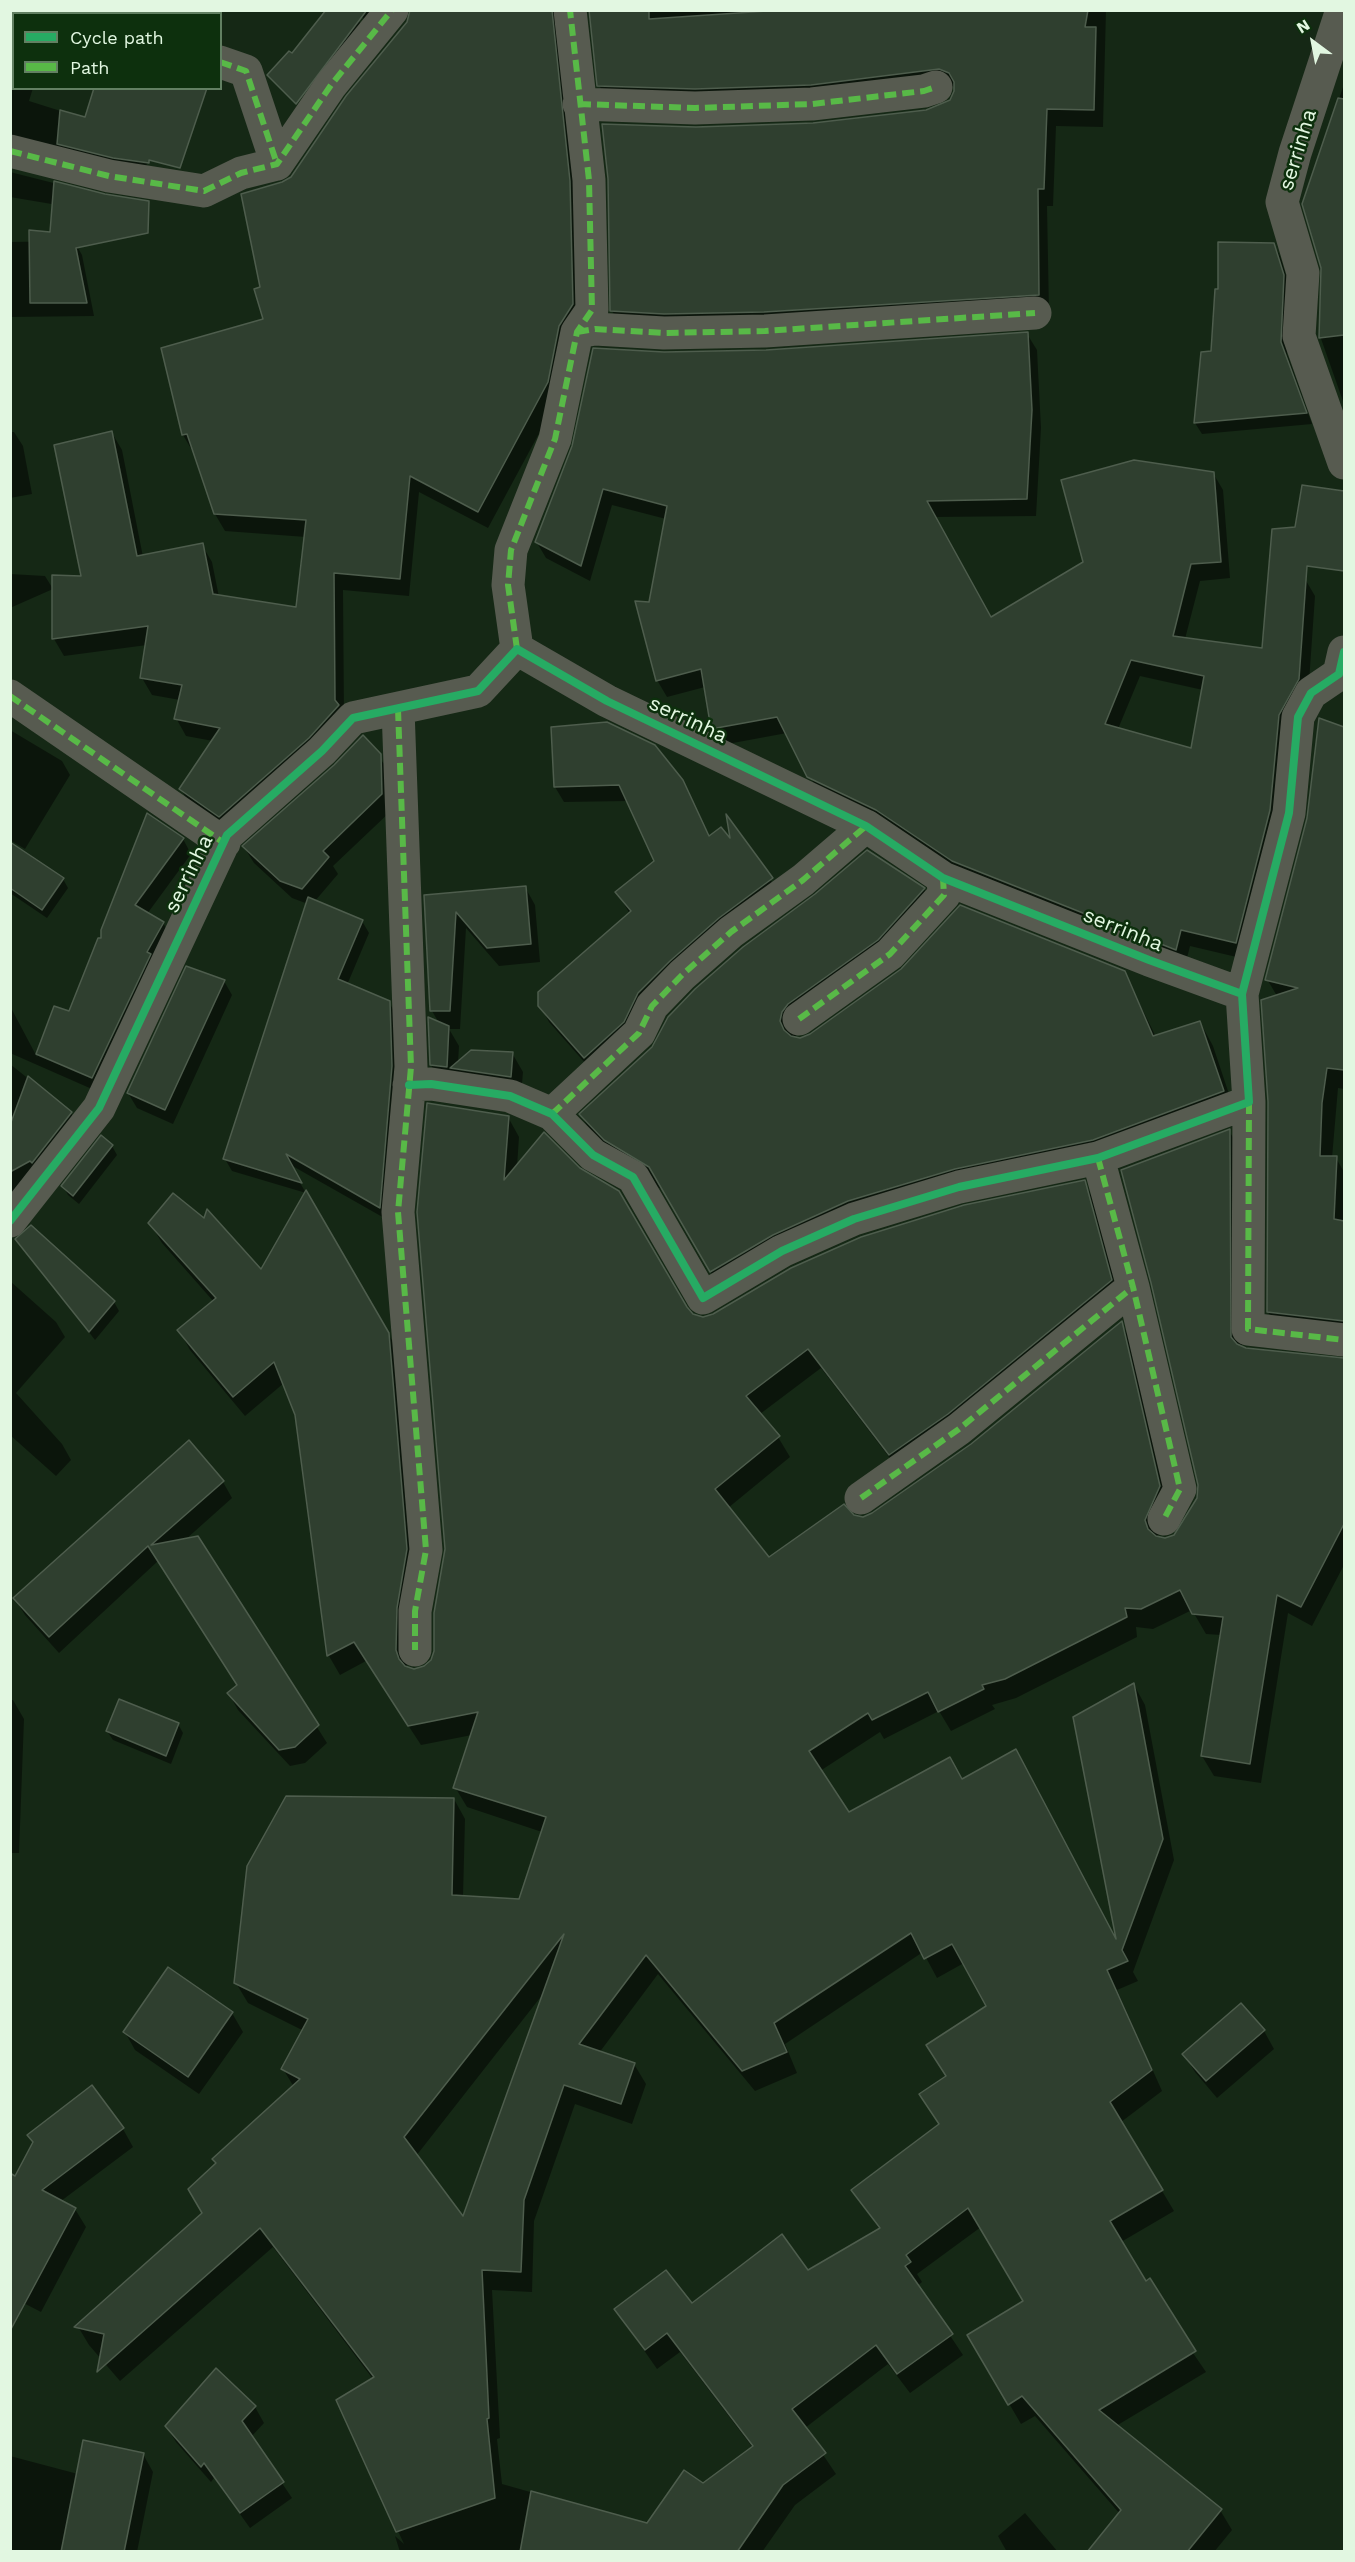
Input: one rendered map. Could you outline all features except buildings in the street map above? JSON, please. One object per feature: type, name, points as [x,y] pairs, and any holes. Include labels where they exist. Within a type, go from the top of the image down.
[{"type":"street","points":[[10,151],[109,176],[204,191],[241,173],[277,164],[331,85],[392,10]]},
{"type":"street","points":[[518,650],[507,585],[511,550],[555,439],[577,332],[592,310],[590,180],[579,104],[570,10]]},
{"type":"street","name":"serrinha","points":[[1342,10],[1295,153],[1282,202],[1303,273],[1299,336],[1344,463]]},
{"type":"street","points":[[222,63],[246,71],[277,164]]},
{"type":"street","points":[[579,104],[695,108],[812,104],[924,92],[936,87]]},
{"type":"street","points":[[577,332],[595,329],[664,333],[765,331],[1035,313]]},
{"type":"street","name":"serrinha","points":[[10,1221],[99,1108],[227,835],[322,751],[353,718],[478,691],[518,650],[607,701],[866,826],[943,878],[1149,960],[1242,994]]},
{"type":"street","points":[[1344,652],[1339,674],[1311,693],[1298,717],[1289,813],[1242,994],[1249,1102],[1248,1329],[1344,1340]]},
{"type":"street","points":[[10,696],[224,843]]},
{"type":"street","points":[[398,709],[411,1067],[398,1212],[426,1550],[415,1611],[415,1650]]},
{"type":"street","points":[[552,1114],[639,1033],[652,1006],[682,975],[731,932],[803,880],[866,826]]},
{"type":"street","points":[[799,1019],[890,954],[944,895],[943,878]]},
{"type":"street","points":[[409,1085],[432,1084],[510,1096],[552,1114],[593,1155],[633,1177],[703,1298],[782,1251],[854,1219],[959,1187],[1098,1158],[1249,1102]]},
{"type":"street","points":[[1098,1158],[1133,1287],[1180,1489],[1164,1519]]},
{"type":"street","points":[[861,1498],[959,1429],[1133,1287]]},
{"type":"marked path","points":[[87,10],[91,12]]},
{"type":"marked path","points":[[10,151],[109,176],[204,191],[241,173],[277,164],[331,85],[392,10]]},
{"type":"marked path","points":[[517,649],[508,585],[511,550],[555,439],[577,332],[592,310],[589,180],[570,10]]},
{"type":"marked path","points":[[222,63],[246,71],[277,164]]},
{"type":"marked path","points":[[579,104],[695,108],[812,104],[924,91],[936,87]]},
{"type":"marked path","points":[[577,332],[595,329],[664,333],[765,331],[1035,313]]},
{"type":"marked path","points":[[10,696],[224,843]]},
{"type":"marked path","points":[[398,709],[411,1067],[398,1212],[426,1550],[415,1611],[415,1650]]},
{"type":"marked path","points":[[552,1114],[639,1033],[652,1006],[682,975],[731,932],[803,880],[866,826]]},
{"type":"marked path","points":[[799,1019],[890,954],[944,895],[943,878]]},
{"type":"marked path","points":[[1249,1102],[1248,1329],[1344,1340]]},
{"type":"marked path","points":[[1098,1158],[1133,1287],[1180,1489],[1164,1519]]},
{"type":"marked path","points":[[861,1498],[959,1429],[1133,1287]]},
{"type":"cycle path","points":[[10,1221],[99,1108],[227,835],[322,751],[353,718],[478,691],[517,649],[607,701],[866,826],[943,878],[1149,960],[1242,994],[1289,813],[1298,717],[1311,693],[1339,674],[1344,652]]},
{"type":"cycle path","points":[[409,1085],[431,1084],[510,1096],[552,1114],[593,1155],[633,1177],[703,1298],[782,1251],[854,1219],[959,1187],[1098,1158],[1249,1102],[1242,994]]}]
